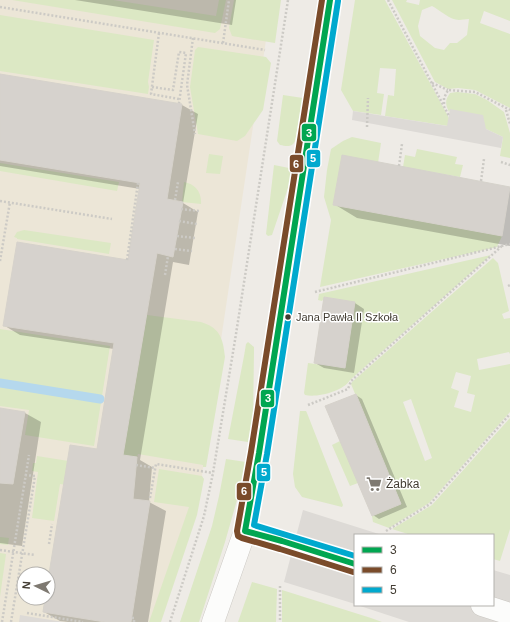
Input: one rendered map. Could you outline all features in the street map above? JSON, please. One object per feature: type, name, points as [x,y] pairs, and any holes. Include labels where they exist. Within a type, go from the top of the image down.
[{"type":"street","points":[[213,622],[245,531],[259,454],[330,0]]},
{"type":"street","points":[[245,531],[354,564]]},
{"type":"street","points":[[485,606],[510,614]]},
{"type":"path","points":[[223,43],[230,0]]},
{"type":"path","points":[[170,622],[204,516],[213,473],[288,0]]},
{"type":"path","points":[[388,0],[449,116]]},
{"type":"path","points":[[0,7],[265,50]]},
{"type":"path","points":[[159,33],[151,94],[179,99]]},
{"type":"path","points":[[193,38],[187,85],[195,134]]},
{"type":"path","points":[[152,87],[173,90],[179,52],[186,53],[179,103]]},
{"type":"path","points":[[432,83],[448,90],[474,92],[510,110]]},
{"type":"path","points":[[444,107],[444,98],[448,90]]},
{"type":"path","points":[[367,127],[368,98]]},
{"type":"path","points":[[506,109],[510,124]]},
{"type":"path","points":[[399,166],[402,144]]},
{"type":"path","points":[[481,181],[484,159]]},
{"type":"path","points":[[501,162],[510,165]]},
{"type":"path","points":[[127,260],[138,182]]},
{"type":"path","points":[[176,200],[178,182]]},
{"type":"path","points":[[0,201],[112,219]]},
{"type":"path","points":[[0,261],[10,202]]},
{"type":"path","points":[[181,209],[199,211]]},
{"type":"path","points":[[179,222],[197,224]]},
{"type":"path","points":[[177,236],[194,238]]},
{"type":"path","points":[[315,292],[510,244]]},
{"type":"path","points":[[308,406],[348,389],[351,380],[503,245]]},
{"type":"path","points":[[175,249],[192,251]]},
{"type":"path","points":[[165,275],[168,256]]},
{"type":"path","points":[[386,531],[430,504],[510,414]]},
{"type":"path","points":[[2,622],[29,455]]},
{"type":"path","points":[[150,498],[156,464],[213,473]]},
{"type":"path","points":[[136,465],[155,468]]},
{"type":"path","points":[[11,622],[34,476],[26,475]]},
{"type":"path","points":[[49,544],[52,524]]},
{"type":"path","points":[[0,550],[35,555]]},
{"type":"path","points":[[280,586],[280,622]]},
{"type":"path","points":[[27,613],[83,622]]},
{"type":"path","points":[[132,618],[134,618],[134,622]]},
{"type":"shaded area","points":[[0,0],[272,0],[202,476],[155,622],[0,622]]},
{"type":"shaded area","points":[[450,109],[483,115],[486,129],[503,137],[501,148],[352,120],[353,111],[447,126]]},
{"type":"shaded area","points":[[303,510],[379,534],[354,534],[354,604],[284,582]]},
{"type":"shaded area","points":[[494,570],[510,575],[510,622],[409,622],[360,606],[494,606]]},
{"type":"shaded area","points":[[20,615],[38,618],[64,622],[19,622]]},
{"type":"green space","points":[[12,0],[113,0],[216,16],[219,0],[226,0],[220,29],[215,33]]},
{"type":"green space","points":[[234,0],[281,0],[275,43],[232,36],[229,28]]},
{"type":"green space","points":[[355,0],[385,0],[449,118],[448,126],[385,116],[388,95],[394,96],[396,69],[380,68],[377,93],[384,94],[381,115],[353,111],[341,90]]},
{"type":"green space","points":[[392,0],[407,0],[406,2],[419,5],[420,0],[510,0],[510,21],[484,11],[480,23],[510,34],[510,108],[475,90],[458,88],[448,89],[435,82]],"holes":[[[432,6],[456,20],[469,19],[467,35],[457,43],[450,43],[444,50],[435,48],[420,36],[418,26],[422,10]]]},
{"type":"green space","points":[[0,15],[154,40],[148,82],[148,94],[0,71]]},
{"type":"green space","points":[[198,47],[266,57],[271,63],[263,110],[245,136],[237,141],[198,134],[190,87],[195,50]]},
{"type":"green space","points":[[457,92],[475,94],[487,100],[504,112],[510,133],[510,158],[500,156],[503,137],[450,110],[449,112],[446,100],[450,93]]},
{"type":"green space","points":[[283,95],[303,98],[295,141],[289,146],[280,145],[277,141]]},
{"type":"green space","points":[[352,137],[381,143],[378,163],[342,156],[333,205],[502,236],[497,247],[320,287],[331,220],[324,197],[331,149]]},
{"type":"green space","points":[[417,149],[457,157],[455,164],[463,165],[460,177],[403,167],[405,155],[415,157]]},
{"type":"green space","points":[[209,154],[223,156],[220,174],[206,173]]},
{"type":"green space","points":[[0,163],[119,182],[117,191],[0,171]]},
{"type":"green space","points":[[274,165],[292,170],[290,182],[272,235],[268,236],[266,234]]},
{"type":"green space","points":[[184,182],[197,189],[201,204],[182,202]]},
{"type":"green space","points":[[24,230],[111,243],[109,254],[17,239],[14,237],[17,232]]},
{"type":"green space","points":[[491,255],[347,384],[330,393],[310,396],[305,395],[308,363],[345,368],[355,302],[325,297],[322,301],[318,300],[319,294]]},
{"type":"green space","points":[[493,258],[498,263],[509,311],[502,314],[504,319],[510,318],[510,354],[509,352],[477,359],[479,370],[510,364],[510,412],[429,503],[389,528],[373,522],[372,516],[401,503],[380,454],[358,483],[350,486],[332,445],[340,441],[376,445],[351,384]],"holes":[[[456,372],[471,376],[467,393],[475,395],[471,412],[454,407],[459,391],[451,388]],[[411,399],[432,458],[425,461],[403,402]]]},
{"type":"green space","points":[[147,315],[201,322],[212,327],[222,339],[225,357],[206,467],[203,467],[203,465],[138,454],[137,457],[123,455]]},
{"type":"green space","points":[[0,329],[110,346],[94,446],[25,435],[29,410],[0,406]]},
{"type":"green space","points":[[248,342],[254,347],[254,352],[253,419],[248,442],[228,439],[246,344]]},
{"type":"green space","points":[[300,411],[306,411],[307,413],[343,505],[342,507],[302,497],[295,487],[293,474]]},
{"type":"green space","points":[[510,418],[510,529],[500,561],[494,559],[494,534],[408,534],[392,529],[432,505]]},
{"type":"green space","points":[[37,456],[94,465],[90,488],[60,484],[54,521],[32,518],[38,472],[32,471],[33,463],[36,463]]},
{"type":"green space","points":[[226,459],[246,462],[237,500],[199,622],[180,622],[212,526]]},
{"type":"green space","points":[[159,469],[202,476],[204,479],[197,515],[161,622],[149,622],[189,507],[154,502]]},
{"type":"green space","points":[[0,537],[9,538],[8,545],[0,544]]},
{"type":"green space","points":[[0,553],[6,554],[0,597]]},
{"type":"green space","points":[[252,582],[277,589],[276,622],[238,622]]},
{"type":"green space","points":[[282,590],[371,618],[382,622],[282,622]]},
{"type":"building","points":[[0,74],[182,104],[167,199],[183,202],[173,257],[157,253],[123,455],[137,457],[133,499],[150,501],[131,622],[105,622],[43,612],[44,606],[56,606],[56,566],[50,566],[70,445],[97,449],[114,343],[3,326],[17,242],[128,260],[140,183],[0,160]]},
{"type":"building","points":[[342,155],[510,187],[502,236],[333,205]]},
{"type":"building","points":[[324,297],[355,302],[345,368],[314,363]]},
{"type":"building","points":[[356,394],[401,504],[372,516],[325,406]]},
{"type":"building","points":[[0,408],[25,412],[13,484],[0,483]]},
{"type":"waterway","points":[[0,383],[100,399]]},
{"type":"transit line","name":"6","points":[[322,0],[251,452],[237,531],[238,536],[242,538],[353,572]]},
{"type":"transit line","name":"3","points":[[245,531],[259,453],[330,0]]},
{"type":"transit line","name":"5","points":[[338,1],[267,454],[254,525],[354,556]]},
{"type":"transit line","name":"3","points":[[245,531],[354,564]]},
{"type":"place","name":"Jana Pawła II Szkoła","points":[[288,317]]},
{"type":"place","name":"Żabka","points":[[374,484]]}]
